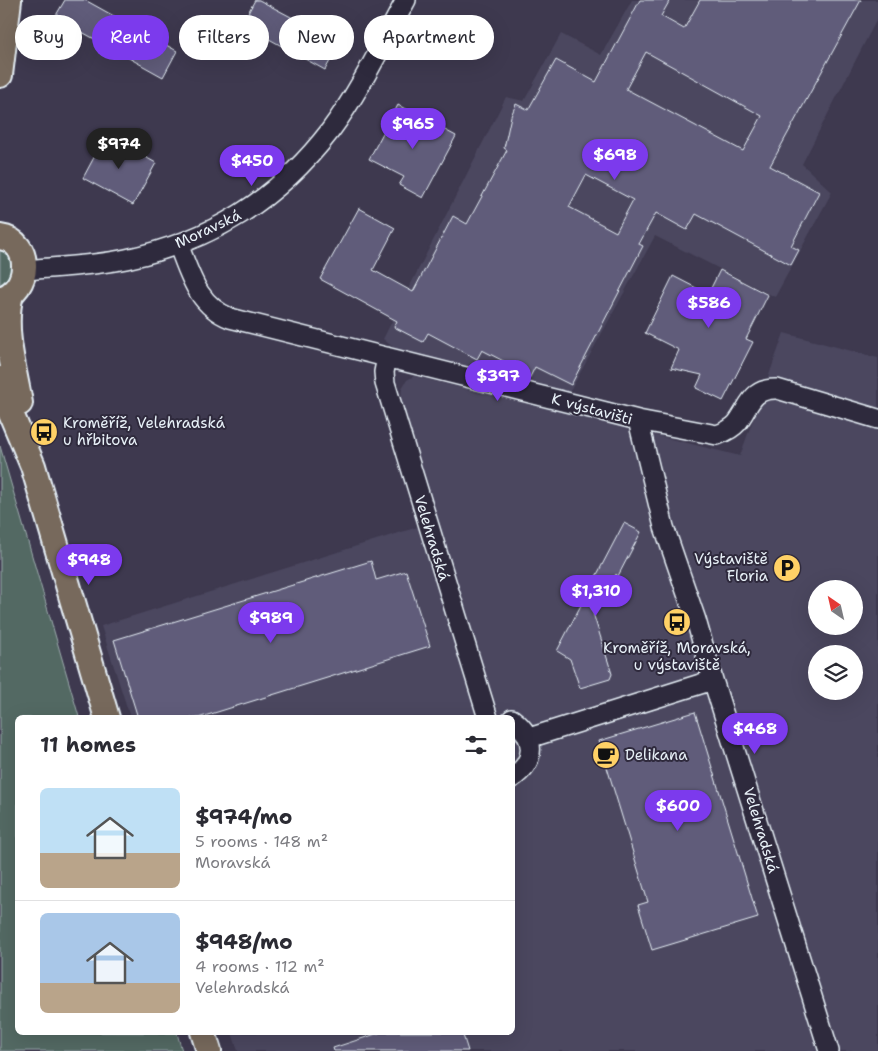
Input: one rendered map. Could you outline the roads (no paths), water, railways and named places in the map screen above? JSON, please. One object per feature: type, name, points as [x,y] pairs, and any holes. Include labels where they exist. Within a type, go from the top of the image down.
[{"type":"main road","points":[[0,75],[9,0]]},
{"type":"main road","points":[[0,237],[13,243],[20,250],[24,260],[22,279],[18,287],[6,296],[8,306],[7,326],[32,466]]},
{"type":"main road","points":[[0,379],[32,466],[106,715]]},
{"type":"main road","points":[[204,1035],[209,1051]]},
{"type":"street","name":"Moravská","points":[[24,270],[126,259],[178,244],[220,226],[244,212],[272,192],[300,166],[330,130],[348,103],[406,0]]},
{"type":"street","name":"K výstavišti","points":[[178,244],[194,285],[201,297],[219,314],[245,322],[638,420],[717,435],[728,431],[737,424],[752,398],[766,388],[777,389],[878,419]]},
{"type":"street","name":"Velehradská","points":[[387,357],[384,372],[385,383],[487,715]]},
{"type":"street","name":"K výstavišti","points":[[638,420],[664,527],[696,620],[713,680]]},
{"type":"street","name":"Velehradská","points":[[713,680],[829,1051]]},
{"type":"street","points":[[529,738],[713,680]]},
{"type":"street","points":[[515,721],[522,727],[529,738],[531,750],[528,761],[522,771],[515,776]]},
{"type":"place","name":"Kroměříž, Velehradská u hřbitova","points":[[44,432]]},
{"type":"place","name":"Výstaviště Floria","points":[[787,568]]},
{"type":"place","name":"Kroměříž, Moravská, u výstaviště","points":[[677,622]]},
{"type":"place","name":"Delikana","points":[[606,755]]}]
